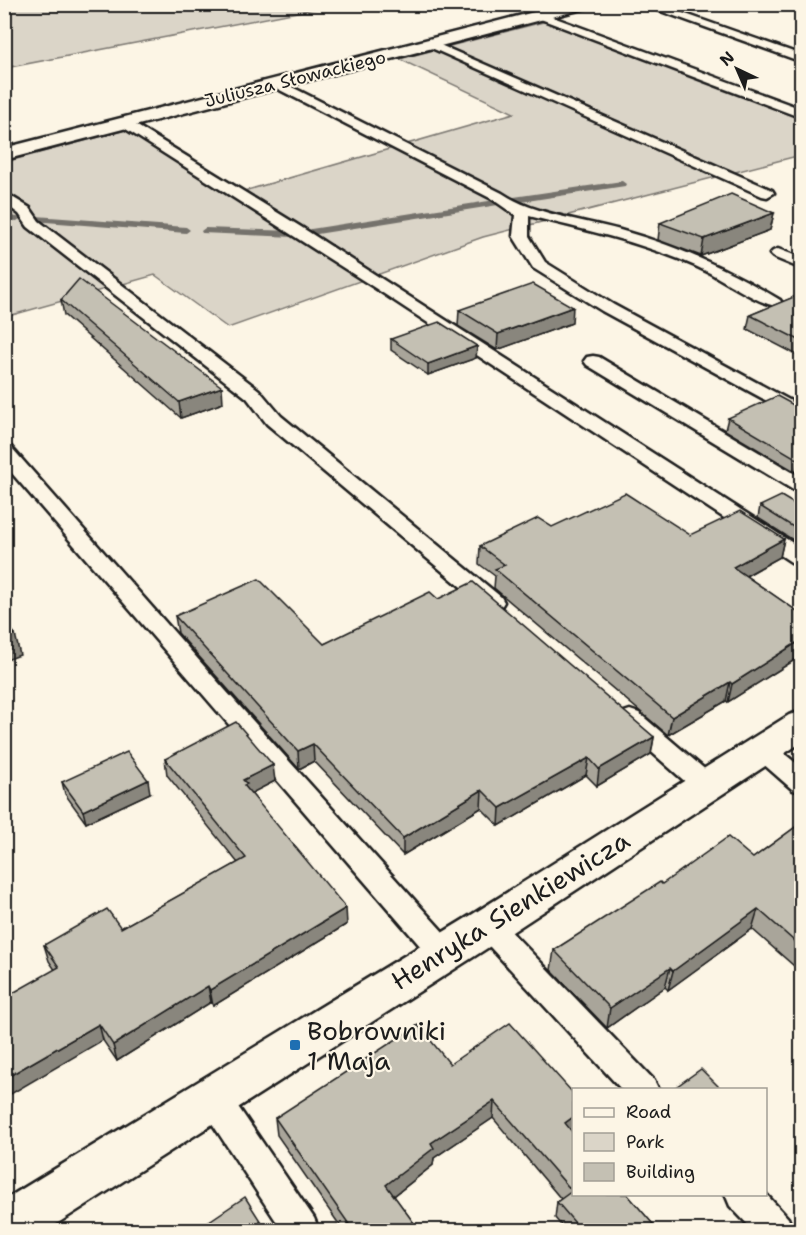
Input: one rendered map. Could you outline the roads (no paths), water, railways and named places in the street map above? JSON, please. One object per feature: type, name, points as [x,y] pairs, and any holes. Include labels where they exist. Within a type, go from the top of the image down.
[{"type":"street","name":"Juliusza Słowackiego","points":[[4,154],[585,4]]},
{"type":"street","name":"Henryka Sienkiewicza","points":[[4,1229],[488,926],[801,726]]},
{"type":"lane","points":[[646,4],[801,59]]},
{"type":"lane","points":[[542,15],[801,114]]},
{"type":"lane","points":[[431,44],[767,193]]},
{"type":"lane","points":[[278,84],[496,196],[522,213],[521,236],[539,265],[608,308],[801,415]]},
{"type":"lane","points":[[126,123],[297,229],[801,559]]},
{"type":"lane","points":[[4,196],[25,211],[33,224],[253,394],[274,420],[506,612]]},
{"type":"lane","points":[[512,207],[679,253],[741,281],[774,303]]},
{"type":"lane","points":[[778,254],[801,264]]},
{"type":"lane","points":[[593,361],[801,488]]},
{"type":"lane","points":[[4,451],[217,697],[444,953]]},
{"type":"lane","points":[[614,705],[706,785]]},
{"type":"lane","points":[[762,749],[801,783]]},
{"type":"lane","points":[[488,926],[642,1088]]},
{"type":"lane","points":[[213,1097],[302,1230]]},
{"type":"lane","points":[[744,1196],[776,1230]]},
{"type":"waterway","points":[[514,200],[622,184]]},
{"type":"waterway","points":[[311,232],[495,203]]},
{"type":"waterway","points":[[4,217],[17,218]]},
{"type":"waterway","points":[[36,219],[186,230]]},
{"type":"waterway","points":[[205,231],[294,234]]},
{"type":"place","name":"Bobrowniki 1 Maja","points":[[295,1045]]}]
